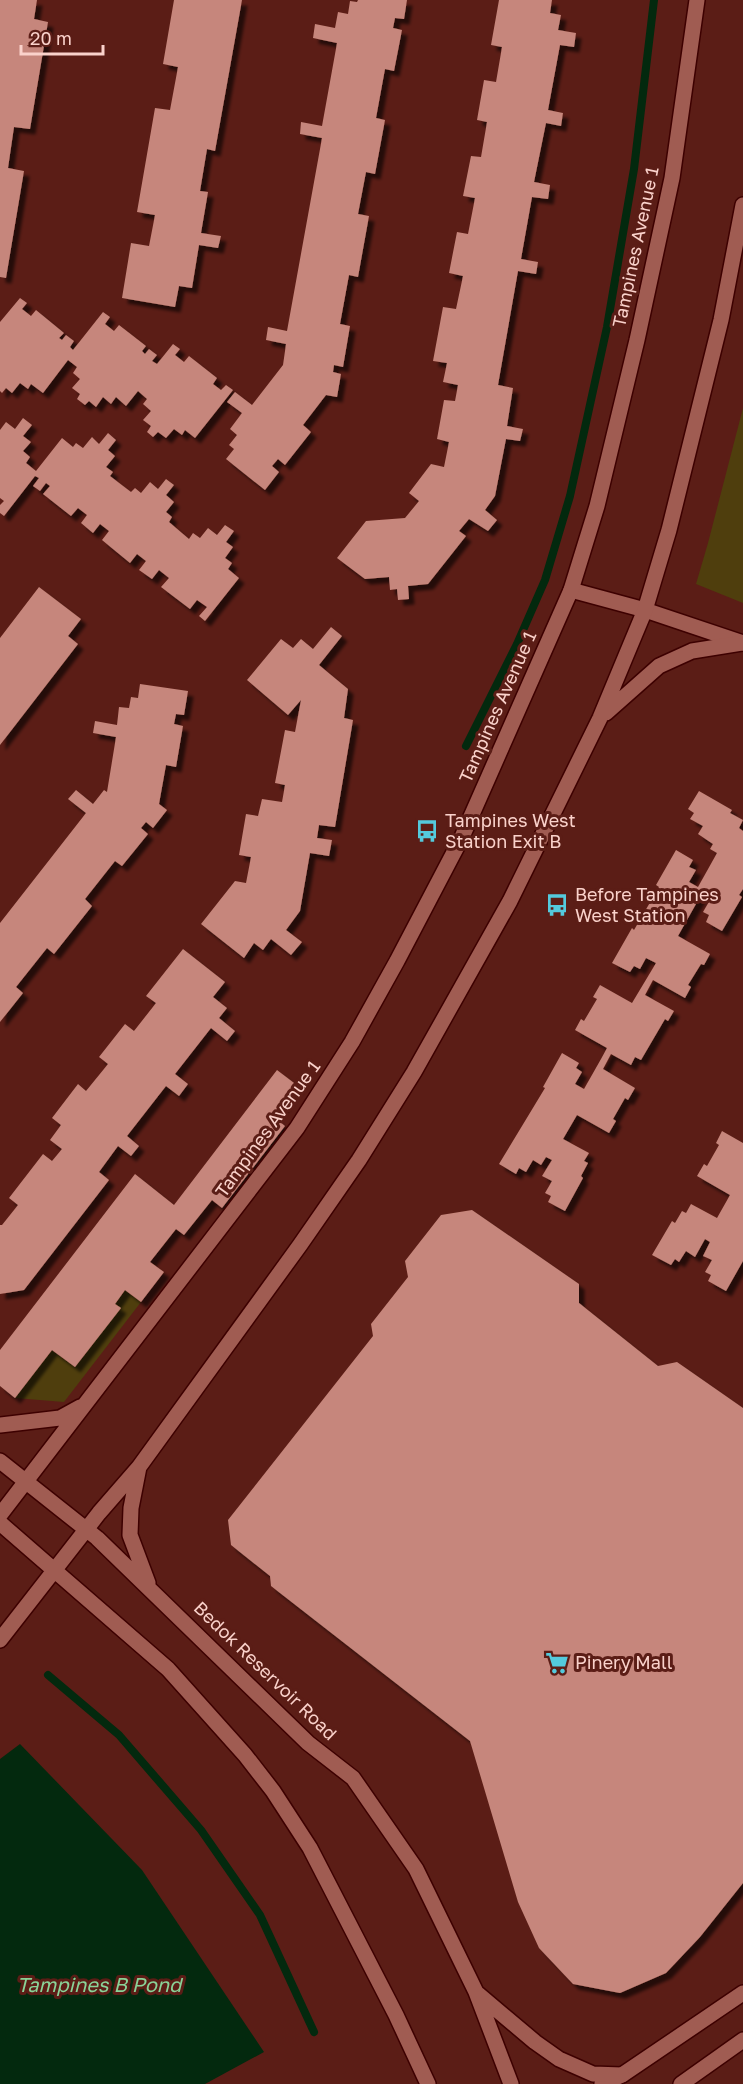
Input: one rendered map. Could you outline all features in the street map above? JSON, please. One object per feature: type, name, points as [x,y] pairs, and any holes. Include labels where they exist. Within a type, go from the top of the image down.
[{"type":"main road","name":"Tampines Avenue 1","points":[[0,1515],[297,1128],[352,1042],[398,961],[462,837],[571,590],[597,506],[637,340],[672,178],[697,0]]},
{"type":"main road","points":[[0,1640],[139,1467],[359,1160],[414,1072],[510,901],[600,718],[645,610],[669,530],[721,320],[743,205]]},
{"type":"main road","points":[[571,590],[645,610],[743,643]]},
{"type":"main road","points":[[600,718],[659,666],[692,651],[743,643]]},
{"type":"main road","points":[[0,1425],[60,1418],[85,1404]]},
{"type":"main road","name":"Bedok Reservoir Road","points":[[0,1461],[87,1529],[149,1586],[308,1743],[352,1778],[416,1869],[476,1992],[512,2084]]},
{"type":"main road","points":[[139,1467],[131,1508],[130,1535],[149,1586]]},
{"type":"main road","points":[[0,1523],[168,1669],[245,1755],[273,1791],[310,1848],[396,2015],[428,2084]]},
{"type":"main road","points":[[476,1992],[535,2042],[559,2059],[593,2074],[622,2075]]},
{"type":"main road","points":[[602,2084],[622,2075],[743,1993]]},
{"type":"main road","points":[[681,2084],[743,2040]]},
{"type":"shaded area","points":[[743,408],[743,603],[696,584]]},
{"type":"shaded area","points":[[125,1290],[141,1302],[64,1402],[15,1398],[52,1350],[75,1367],[120,1308],[115,1304]]},
{"type":"water","name":"Tampines B Pond","points":[[20,1744],[142,1870],[264,2052],[205,2084],[0,2084],[0,1759]]},
{"type":"building","points":[[0,0],[37,0],[34,19],[48,22],[30,129],[14,127],[8,168],[24,171],[6,278],[0,277]]},
{"type":"building","points":[[174,0],[242,0],[215,151],[207,149],[200,191],[208,192],[201,233],[221,236],[218,248],[199,245],[192,288],[179,286],[175,307],[122,298],[131,243],[149,246],[155,215],[137,212],[155,108],[170,110],[178,67],[163,64]]},
{"type":"building","points":[[358,0],[407,0],[404,19],[395,18],[393,28],[402,30],[394,71],[385,69],[376,118],[385,120],[375,174],[366,172],[358,214],[369,216],[358,277],[349,275],[340,324],[350,326],[343,367],[334,365],[333,372],[341,374],[337,397],[326,395],[303,425],[311,432],[285,465],[278,459],[272,466],[279,472],[265,490],[226,459],[234,449],[229,445],[237,435],[230,429],[242,413],[227,402],[235,392],[252,405],[283,365],[286,344],[266,340],[268,327],[287,331],[322,138],[300,134],[301,122],[322,126],[337,43],[313,38],[315,24],[335,28],[338,12],[348,14],[350,1],[357,2]]},
{"type":"building","points":[[499,0],[552,0],[550,13],[561,15],[558,30],[576,33],[574,47],[560,45],[548,110],[563,113],[561,126],[546,123],[534,182],[550,185],[548,199],[532,197],[521,259],[538,262],[536,274],[518,271],[498,385],[513,388],[507,426],[523,429],[520,441],[506,439],[495,496],[485,510],[497,520],[488,531],[469,519],[459,531],[466,536],[428,584],[408,586],[409,599],[398,600],[397,589],[390,590],[389,577],[365,579],[337,558],[366,521],[405,518],[419,501],[409,493],[431,464],[444,467],[449,442],[437,439],[444,400],[455,401],[458,385],[443,382],[447,363],[433,361],[443,307],[456,309],[463,276],[449,273],[457,232],[468,234],[475,198],[463,196],[471,156],[481,157],[487,122],[477,120],[484,80],[496,82],[502,47],[491,45]]},
{"type":"building","points":[[20,298],[27,303],[22,309],[31,316],[36,310],[64,333],[59,338],[62,340],[66,335],[74,341],[70,347],[73,350],[103,312],[110,317],[105,324],[114,331],[119,325],[146,346],[142,351],[145,354],[149,349],[157,355],[152,361],[157,364],[173,344],[180,349],[175,355],[184,362],[189,356],[217,378],[213,384],[221,390],[226,385],[233,390],[195,438],[185,430],[182,435],[174,429],[166,438],[158,432],[153,437],[147,432],[151,426],[143,420],[151,411],[143,404],[147,399],[138,391],[126,406],[116,397],[111,404],[103,397],[96,407],[89,401],[85,405],[77,399],[80,394],[72,388],[80,379],[73,373],[77,367],[68,360],[43,393],[31,384],[28,389],[20,383],[12,393],[6,388],[2,393],[0,391],[0,322]]},
{"type":"building","points":[[23,418],[32,425],[23,436],[31,442],[23,451],[30,457],[26,463],[36,471],[62,438],[73,447],[76,443],[83,448],[92,437],[99,444],[108,433],[116,440],[108,450],[115,456],[106,467],[113,472],[110,476],[131,492],[135,488],[141,493],[150,482],[158,489],[166,479],[174,485],[166,495],[174,502],[166,512],[172,517],[169,522],[189,539],[193,533],[200,538],[208,528],[217,535],[225,525],[234,531],[226,542],[233,547],[225,558],[232,563],[228,569],[239,578],[205,621],[199,616],[207,607],[197,600],[190,609],[161,587],[169,578],[159,570],[152,579],[139,570],[146,561],[137,554],[130,563],[102,540],[109,531],[100,524],[93,533],[81,523],[87,515],[78,508],[71,516],[43,494],[50,486],[46,483],[40,491],[33,486],[39,478],[35,476],[4,516],[0,513],[0,505],[4,501],[0,498],[0,430],[6,422],[15,429]]},
{"type":"building","points":[[39,587],[81,619],[68,636],[78,644],[0,745],[0,638]]},
{"type":"building","points":[[331,627],[342,636],[319,665],[348,689],[344,718],[353,720],[335,827],[319,825],[317,838],[332,840],[329,856],[310,853],[300,911],[286,930],[302,942],[291,955],[271,939],[263,950],[254,943],[244,958],[201,924],[235,881],[246,883],[251,857],[239,855],[246,814],[258,816],[262,799],[282,802],[285,785],[275,783],[285,730],[295,732],[301,700],[288,715],[247,680],[281,639],[293,648],[301,639],[313,649]]},
{"type":"building","points":[[140,684],[188,691],[184,715],[176,714],[174,724],[183,726],[176,767],[166,765],[159,804],[167,810],[153,828],[146,822],[141,828],[148,834],[122,866],[115,861],[85,899],[92,906],[54,954],[47,948],[16,987],[23,993],[0,1022],[0,923],[86,813],[68,799],[76,790],[93,804],[104,790],[107,792],[116,737],[93,733],[95,721],[117,725],[119,707],[129,708],[131,697],[138,698]]},
{"type":"building","points":[[699,791],[732,810],[730,813],[743,820],[739,828],[743,831],[743,889],[739,895],[742,897],[722,931],[706,922],[709,915],[703,912],[710,900],[701,895],[678,936],[710,954],[704,965],[701,964],[688,985],[691,987],[685,998],[653,980],[645,995],[674,1011],[668,1021],[665,1019],[641,1060],[635,1057],[631,1065],[611,1054],[603,1069],[635,1088],[628,1100],[625,1098],[613,1119],[616,1121],[609,1133],[577,1115],[563,1139],[589,1153],[584,1161],[588,1163],[581,1176],[583,1178],[565,1211],[548,1202],[551,1196],[545,1193],[552,1181],[542,1176],[552,1160],[546,1157],[541,1165],[533,1160],[526,1172],[519,1168],[516,1174],[499,1164],[545,1088],[543,1087],[562,1053],[579,1063],[576,1068],[582,1072],[575,1084],[584,1089],[601,1059],[607,1048],[575,1030],[581,1019],[584,1021],[597,999],[593,997],[600,985],[632,1003],[656,963],[646,958],[640,969],[634,966],[630,972],[612,963],[659,887],[656,885],[676,850],[693,860],[689,867],[696,870],[689,882],[698,887],[717,853],[710,849],[713,844],[698,834],[703,826],[690,819],[694,813],[688,809]]},
{"type":"building","points":[[183,949],[225,982],[213,997],[227,1008],[219,1018],[235,1031],[227,1041],[211,1028],[175,1074],[188,1084],[179,1096],[166,1086],[127,1136],[139,1146],[131,1156],[118,1146],[99,1172],[109,1180],[24,1290],[0,1294],[0,1225],[18,1205],[9,1198],[43,1154],[52,1161],[62,1149],[50,1140],[61,1125],[52,1118],[78,1084],[86,1091],[108,1064],[99,1057],[125,1024],[134,1031],[156,1003],[146,996]]},
{"type":"building","points":[[277,1070],[298,1086],[274,1117],[285,1126],[222,1208],[212,1200],[184,1235],[176,1229],[150,1262],[164,1272],[141,1302],[125,1290],[115,1304],[121,1308],[75,1367],[52,1350],[15,1398],[0,1386],[0,1350],[135,1174],[174,1205]]},
{"type":"building","points":[[722,1131],[743,1143],[743,1261],[726,1291],[708,1281],[711,1275],[705,1272],[712,1260],[703,1256],[710,1242],[705,1239],[695,1257],[686,1251],[679,1262],[675,1259],[671,1265],[652,1255],[672,1221],[675,1223],[682,1211],[686,1213],[691,1204],[717,1218],[730,1195],[697,1176],[704,1164],[707,1166],[719,1145],[716,1143]]},
{"type":"building","name":"Pinery Mall","points":[[472,1210],[579,1284],[579,1303],[658,1366],[677,1362],[743,1408],[743,1883],[700,1937],[666,1973],[620,1993],[573,1984],[539,1948],[518,1902],[470,1741],[271,1586],[270,1576],[231,1545],[228,1520],[373,1336],[371,1324],[408,1277],[405,1261],[441,1215]]},
{"type":"waterway","points":[[466,746],[517,644],[545,580],[570,496],[607,327],[634,169],[654,0]]},
{"type":"waterway","points":[[48,1675],[119,1735],[201,1830],[260,1915],[314,2032]]},
{"type":"place","name":"Tampines West Station Exit B","points":[[427,831]]},
{"type":"place","name":"Before Tampines West Station","points":[[557,905]]},
{"type":"place","name":"Pinery Mall","points":[[557,1663]]}]
